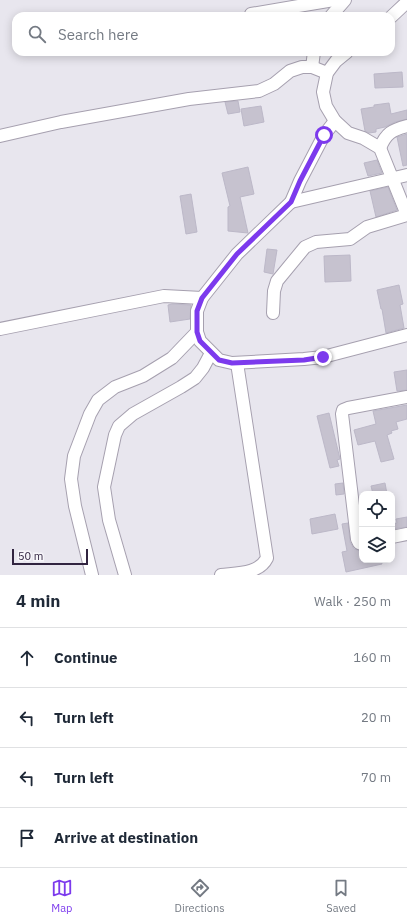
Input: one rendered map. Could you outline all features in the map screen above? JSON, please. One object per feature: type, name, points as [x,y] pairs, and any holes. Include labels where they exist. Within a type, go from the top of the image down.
[{"type":"street","points":[[263,12],[334,0]]},
{"type":"street","points":[[334,12],[345,0]]},
{"type":"street","points":[[395,13],[407,2]]},
{"type":"street","points":[[312,67],[313,56]]},
{"type":"street","points":[[273,313],[274,291],[277,282],[305,247],[316,242],[350,238],[367,227],[407,215],[380,148],[363,138],[348,133],[335,121],[326,106],[324,92],[327,73],[336,61],[343,56]]},
{"type":"street","points":[[0,136],[61,122],[189,100],[259,92],[274,84],[290,72],[302,67],[312,67],[327,73]]},
{"type":"street","points":[[335,121],[324,135],[300,181],[291,202],[237,254],[202,298],[197,311],[197,332],[200,341],[219,360],[237,363],[304,360],[323,357],[407,335]]},
{"type":"street","points":[[380,148],[384,138],[391,131],[407,126]]},
{"type":"street","points":[[291,202],[392,177],[407,175]]},
{"type":"street","points":[[0,329],[164,296],[202,298]]},
{"type":"street","points":[[92,575],[75,506],[71,479],[74,456],[90,414],[98,400],[115,387],[142,376],[172,358],[197,332]]},
{"type":"street","points":[[125,575],[109,520],[104,487],[115,435],[119,426],[133,414],[195,378],[203,368],[211,353]]},
{"type":"street","points":[[221,575],[257,569],[264,565],[267,558],[237,363]]},
{"type":"street","points":[[359,543],[357,540],[342,414],[343,410],[407,397]]},
{"type":"street","points":[[395,537],[407,534]]},
{"type":"building","points":[[402,72],[403,87],[375,88],[374,74]]},
{"type":"building","points":[[238,101],[240,112],[228,114],[225,102]]},
{"type":"building","points":[[389,103],[391,114],[407,110],[407,119],[376,129],[376,132],[369,133],[365,131],[361,109]]},
{"type":"building","points":[[261,106],[264,122],[244,126],[241,109]]},
{"type":"building","points":[[407,134],[407,165],[403,166],[397,137]]},
{"type":"building","points":[[377,160],[382,173],[368,176],[364,163]]},
{"type":"building","points":[[248,167],[254,194],[240,197],[248,233],[228,231],[228,207],[230,206],[222,173]]},
{"type":"building","points":[[388,187],[397,210],[376,217],[370,191]]},
{"type":"building","points":[[191,194],[197,232],[186,234],[180,196]]},
{"type":"building","points":[[267,249],[277,250],[273,274],[264,272]]},
{"type":"building","points":[[350,255],[351,281],[325,282],[324,256]]},
{"type":"building","points":[[399,285],[403,304],[400,305],[404,328],[386,333],[377,290]]},
{"type":"building","points":[[168,305],[191,305],[190,319],[170,322]]},
{"type":"building","points":[[407,370],[407,390],[397,391],[394,372]]},
{"type":"building","points":[[407,405],[407,419],[396,422],[398,429],[391,431],[392,433],[387,435],[394,459],[381,462],[375,441],[358,445],[354,430],[376,424],[373,411]]},
{"type":"building","points":[[329,413],[340,459],[337,460],[339,466],[330,468],[317,416]]},
{"type":"building","points":[[343,483],[344,494],[336,495],[335,484]]},
{"type":"building","points":[[385,483],[386,491],[372,491],[371,486]]},
{"type":"building","points":[[335,514],[338,529],[312,534],[310,519]]},
{"type":"building","points":[[407,517],[407,527],[395,529],[395,523],[397,523],[396,519]]},
{"type":"building","points":[[348,523],[350,542],[354,549],[359,550],[359,563],[382,564],[346,572],[342,552],[347,551],[342,524]]},
{"type":"route","points":[[323,357],[304,360],[232,363],[219,360],[200,341],[197,332],[197,311],[202,298],[237,254],[291,202],[300,181],[324,135]]}]
